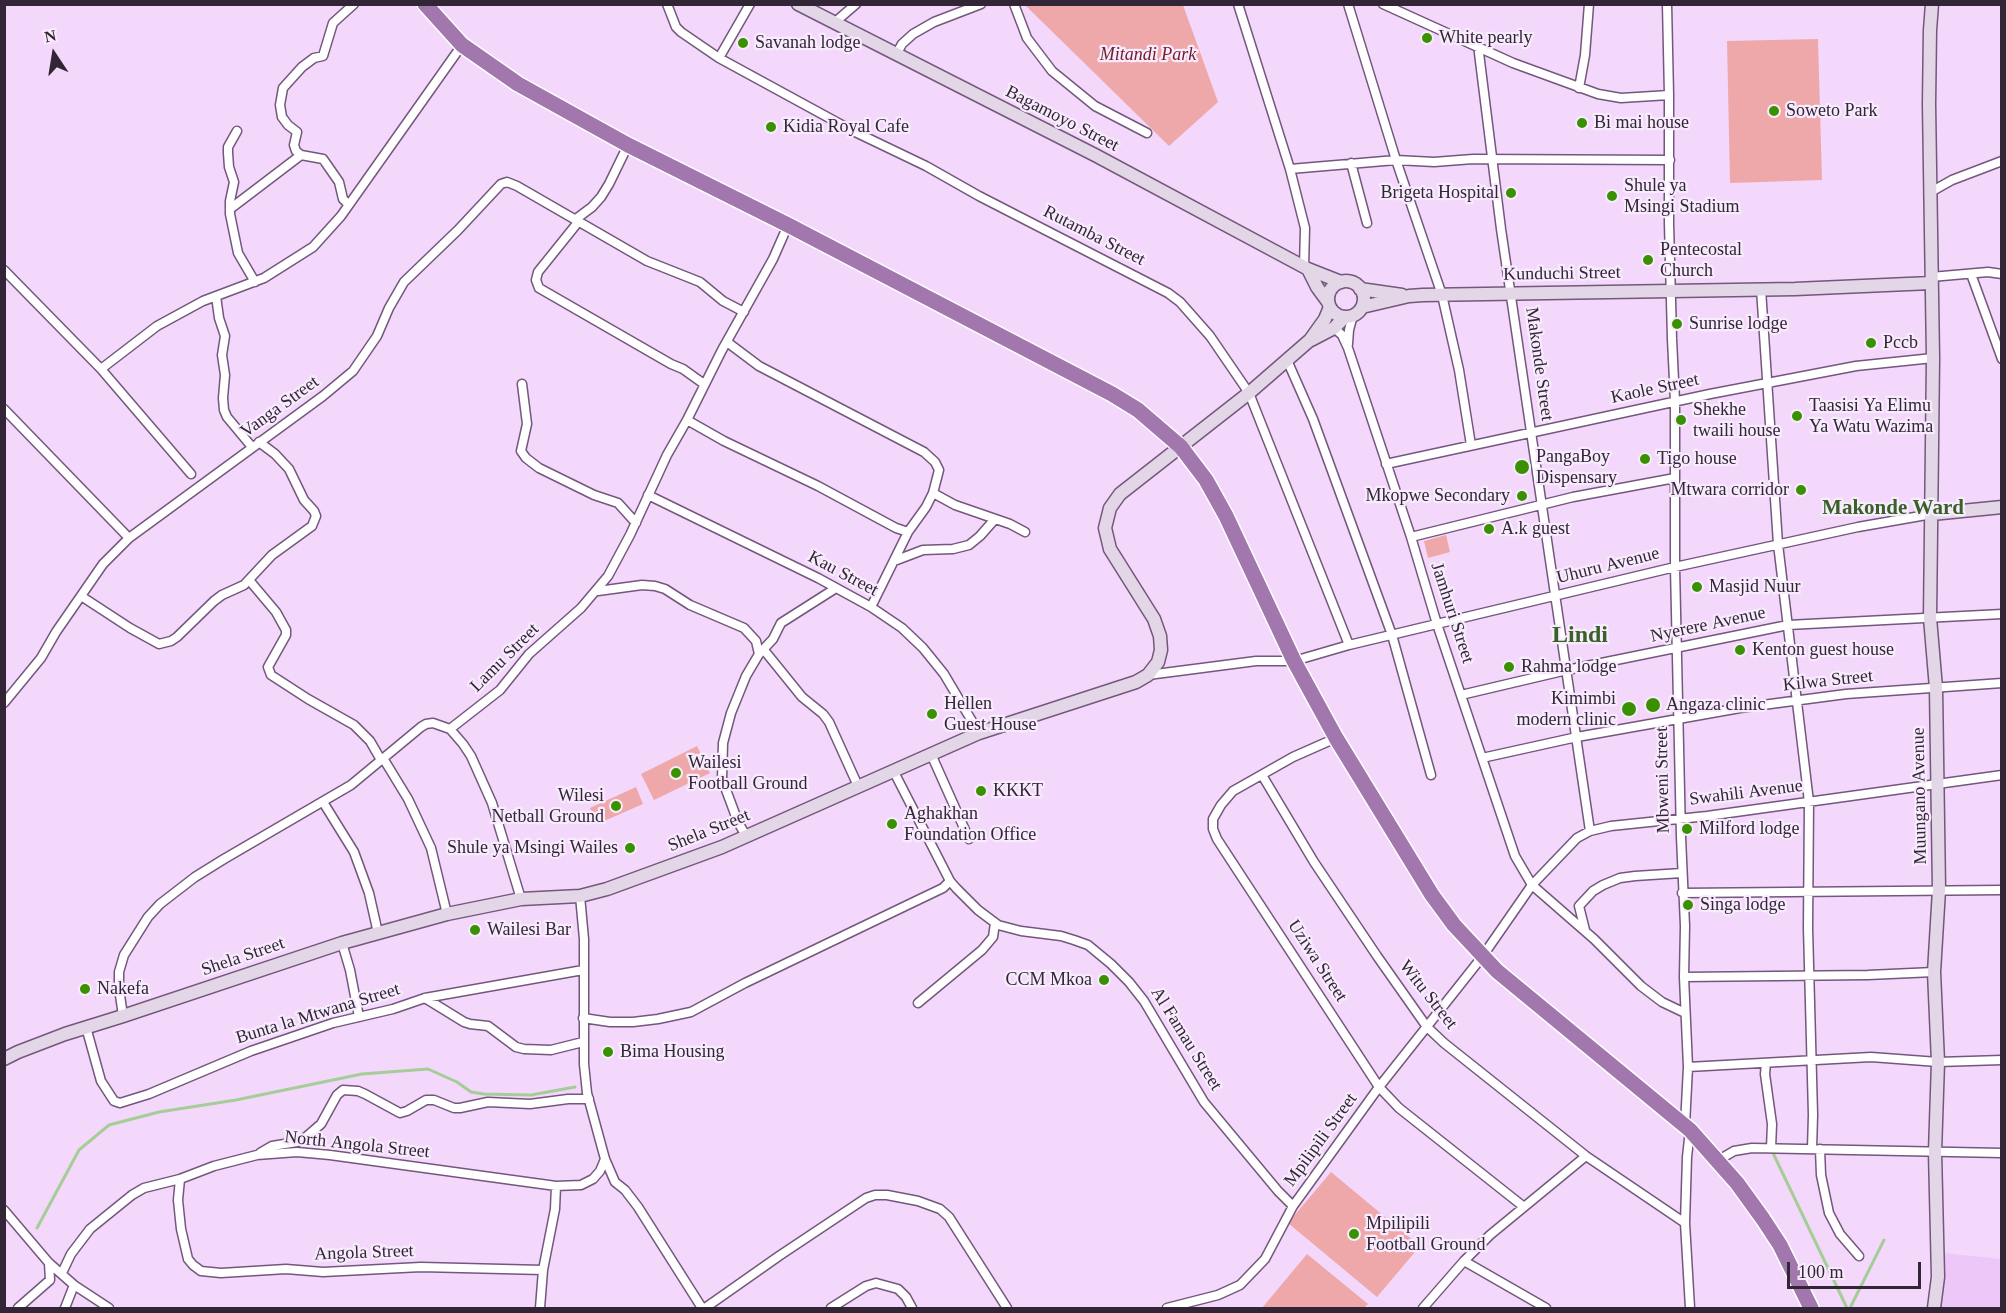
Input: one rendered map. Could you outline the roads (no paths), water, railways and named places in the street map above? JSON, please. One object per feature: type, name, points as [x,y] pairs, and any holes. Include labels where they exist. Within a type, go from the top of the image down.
[{"type":"highway","points":[[424,4],[462,45],[518,84],[628,146],[788,225],[1112,394],[1138,410],[1181,447],[1206,480],[1226,516],[1294,661],[1336,738],[1432,895],[1482,957],[1515,987],[1688,1127],[1737,1184],[1780,1245],[1811,1308]]},
{"type":"main road","name":"Bagamoyo Street","points":[[798,4],[1095,155],[1306,268],[1341,282]]},
{"type":"main road","name":"Muungano Avenue","points":[[1932,4],[1929,70],[1933,358],[1930,618],[1936,688],[1939,890],[1934,972],[1938,1062],[1935,1152],[1938,1277],[1934,1308]]},
{"type":"main road","points":[[1306,268],[1338,315],[1353,313],[1409,296]]},
{"type":"main road","name":"Kunduchi Street","points":[[1409,296],[1761,289],[1931,280]]},
{"type":"main road","points":[[1148,675],[1158,662],[1161,650],[1160,636],[1154,619],[1115,559],[1105,528],[1110,508],[1120,494],[1249,393],[1310,340],[1325,319],[1330,292],[1341,282],[1351,283],[1360,289],[1409,296]]},
{"type":"main road","points":[[1310,340],[1334,328],[1353,313],[1364,297],[1360,289]]},
{"type":"main road","points":[[1932,514],[2001,507]]},
{"type":"main road","name":"Shela Street","points":[[4,1059],[86,1027],[342,943],[447,914],[521,899],[580,896],[662,870],[746,836],[980,733],[1136,682],[1148,675]]},
{"type":"street","points":[[301,155],[294,148],[297,132],[285,122],[280,114],[283,88],[302,67],[314,58],[323,56],[333,23],[354,4]]},
{"type":"street","name":"Rutamba Street","points":[[667,4],[676,27],[718,58],[853,131],[926,166],[979,196],[1168,293],[1180,302],[1199,322],[1249,393],[1349,645]]},
{"type":"street","points":[[718,58],[750,4]]},
{"type":"street","points":[[834,23],[856,4]]},
{"type":"street","points":[[896,55],[902,44],[913,34],[934,22],[981,4]]},
{"type":"street","points":[[1014,4],[1027,38],[1052,72],[1095,106],[1147,133]]},
{"type":"street","points":[[1238,4],[1290,168],[1305,228],[1306,268]]},
{"type":"street","points":[[1348,4],[1396,160],[1442,295],[1459,370],[1471,446]]},
{"type":"street","points":[[1383,4],[1478,45],[1513,63],[1579,88],[1621,98],[1669,95]]},
{"type":"street","points":[[1411,16],[1414,4]]},
{"type":"street","points":[[1579,88],[1585,55],[1589,4]]},
{"type":"street","name":"Mbweni Street","points":[[1667,4],[1670,290],[1675,401],[1676,649],[1688,1067],[1685,1222],[1690,1308]]},
{"type":"street","points":[[101,369],[157,327],[187,309],[255,282],[313,247],[329,230],[462,45]]},
{"type":"street","name":"Makonde Street","points":[[1478,45],[1501,229],[1590,831]]},
{"type":"street","points":[[237,131],[228,147],[229,167],[234,182],[230,209],[236,245],[242,261],[255,282]]},
{"type":"street","points":[[628,146],[601,197],[577,220],[538,272],[536,280],[539,288],[670,364],[683,369],[704,384]]},
{"type":"street","points":[[230,209],[301,155],[318,156],[323,159],[339,182],[343,199],[348,204]]},
{"type":"street","points":[[1290,168],[1396,160],[1434,162],[1670,160]]},
{"type":"street","points":[[1929,193],[1952,180],[2001,160]]},
{"type":"street","points":[[1351,163],[1367,223]]},
{"type":"street","name":"Vanga Street","points":[[4,703],[41,658],[103,564],[129,538],[323,396],[353,371],[377,336],[388,308],[404,282],[501,184],[507,182],[517,186],[647,261],[699,282],[723,301],[744,312]]},
{"type":"street","name":"Lamu Street","points":[[450,729],[500,690],[529,654],[598,591],[636,523],[704,384],[773,259],[788,225]]},
{"type":"street","points":[[4,270],[101,369],[191,474]]},
{"type":"street","name":"Kunduchi Street","points":[[1931,280],[1988,272],[2001,274]]},
{"type":"street","points":[[1971,274],[2001,359]]},
{"type":"street","points":[[1761,289],[1779,544],[1809,802],[1809,976],[1816,1149],[1829,1213],[1840,1234],[1859,1256]]},
{"type":"street","points":[[81,596],[153,642],[164,644],[177,637],[222,595],[241,587],[272,555],[312,526],[316,516],[304,500],[290,469],[275,454],[255,445],[227,417],[224,410],[225,375],[222,355],[225,336],[219,318],[216,296]]},
{"type":"street","points":[[1348,348],[1353,313]]},
{"type":"street","points":[[1334,328],[1342,335],[1348,348]]},
{"type":"street","points":[[727,342],[759,366],[924,452],[935,462],[939,470],[933,493],[908,532],[871,607]]},
{"type":"street","name":"Jamhuri Street","points":[[1348,348],[1511,846],[1532,885]]},
{"type":"street","name":"Kaole Street","points":[[1386,464],[1675,401],[1856,366],[1933,358]]},
{"type":"street","points":[[1287,360],[1313,419],[1392,635],[1431,776]]},
{"type":"street","points":[[522,384],[526,424],[521,451],[526,458],[553,475],[594,495],[618,503],[636,523]]},
{"type":"street","points":[[4,409],[129,538]]},
{"type":"street","points":[[687,420],[724,441],[908,532]]},
{"type":"street","points":[[1411,537],[1609,489],[1675,478]]},
{"type":"street","points":[[933,493],[955,505],[1025,532]]},
{"type":"street","name":"Kau Street","points":[[648,495],[836,588],[871,607],[902,628],[923,648],[944,674],[980,733]]},
{"type":"street","name":"Uhuru Avenue","points":[[1148,675],[1256,661],[1294,661],[1349,645],[1675,567],[1932,514]]},
{"type":"street","points":[[894,561],[923,550],[953,549],[969,545],[995,519]]},
{"type":"street","points":[[249,580],[279,616],[286,630],[286,635],[268,667],[271,675],[354,725],[370,741],[408,799],[431,848],[447,914]]},
{"type":"street","points":[[598,591],[642,585],[655,586],[690,605],[744,628],[802,698],[823,714],[829,722],[858,786]]},
{"type":"street","points":[[746,836],[738,822],[722,779],[723,743],[731,713],[746,676],[784,620],[836,588]]},
{"type":"street","name":"Nyerere Avenue","points":[[1461,695],[1567,670],[1788,625],[2001,614]]},
{"type":"street","name":"Kilwa Street","points":[[1482,758],[1576,737],[1797,699],[2001,683]]},
{"type":"street","points":[[123,1016],[119,972],[124,955],[148,917],[167,898],[195,877],[351,785],[426,724],[433,723],[450,729],[471,756],[492,803],[521,899]]},
{"type":"street","name":"Uziwa Street","points":[[1336,738],[1293,757],[1233,791],[1213,819],[1216,839],[1379,1087],[1399,1108],[1524,1208]]},
{"type":"street","points":[[931,754],[969,839]]},
{"type":"street","name":"Al Famau Street","points":[[893,770],[950,881],[974,906],[995,923],[1022,931],[1061,936],[1083,943],[1130,982],[1144,1000],[1204,1102],[1293,1206]]},
{"type":"street","name":"Witu Street","points":[[1262,775],[1314,862],[1427,1027],[1586,1156],[1685,1222]]},
{"type":"street","name":"Swahili Avenue","points":[[1482,957],[1532,885],[1567,847],[1590,831],[2001,775]]},
{"type":"street","points":[[323,802],[354,852],[369,893],[378,933]]},
{"type":"street","points":[[1585,930],[1579,906],[1593,891],[1603,885],[1620,878],[1682,873]]},
{"type":"street","points":[[583,1018],[610,1022],[633,1022],[658,1020],[691,1012],[745,983],[943,888],[950,881]]},
{"type":"street","points":[[1532,885],[1585,930],[1654,997],[1685,1013]]},
{"type":"street","points":[[1682,893],[2001,890]]},
{"type":"street","points":[[580,896],[584,939],[583,1042],[588,1096],[605,1159],[615,1182],[625,1190],[638,1207],[704,1308],[866,1198],[875,1195],[887,1195],[940,1209],[949,1217],[1007,1308]]},
{"type":"street","points":[[918,1003],[982,950],[993,937],[995,923]]},
{"type":"street","points":[[342,943],[359,1017]]},
{"type":"street","name":"Mpilipili Street","points":[[1167,1308],[1218,1295],[1240,1285],[1265,1259],[1293,1206],[1379,1087],[1482,957]]},
{"type":"street","name":"Bunta la Mtwana Street","points":[[86,1027],[100,1082],[114,1101],[120,1103],[149,1094],[251,1051],[319,1028],[425,998],[583,969]]},
{"type":"street","points":[[1684,977],[1934,972]]},
{"type":"street","points":[[425,998],[464,1022],[488,1026],[506,1041],[524,1049],[551,1050],[583,1042]]},
{"type":"street","points":[[1688,1067],[1871,1058],[1938,1062],[2001,1060]]},
{"type":"street","points":[[1766,1064],[1765,1074],[1772,1124],[1771,1148]]},
{"type":"street","points":[[257,1155],[272,1146],[297,1142],[306,1137],[321,1124],[337,1095],[343,1090],[358,1091],[400,1113],[426,1100],[434,1100],[460,1108],[488,1102],[530,1104],[588,1096]]},
{"type":"street","points":[[1717,1161],[1734,1151],[1752,1148],[2001,1153]]},
{"type":"street","name":"North Angola Street","points":[[62,1273],[71,1254],[90,1229],[132,1195],[144,1188],[257,1155],[297,1152],[330,1155],[556,1186],[581,1185],[593,1179],[600,1171],[605,1159]]},
{"type":"street","points":[[1425,1308],[1464,1261],[1490,1235],[1586,1156]]},
{"type":"street","name":"Angola Street","points":[[180,1179],[178,1200],[181,1229],[188,1259],[201,1271],[221,1273],[286,1269],[324,1272],[421,1267],[543,1270]]},
{"type":"street","points":[[540,1308],[543,1270],[555,1209],[556,1186]]},
{"type":"street","points":[[4,1210],[49,1263],[74,1284],[109,1308]]},
{"type":"street","points":[[1464,1261],[1546,1308]]},
{"type":"street","points":[[18,1308],[50,1280],[49,1263]]},
{"type":"street","points":[[831,1308],[866,1286],[876,1283],[898,1289],[912,1308]]},
{"type":"street","points":[[65,1308],[74,1284]]},
{"type":"waterway","points":[[37,1228],[79,1150],[109,1125],[159,1112],[236,1100],[362,1074],[428,1069],[457,1082],[471,1092],[484,1094],[531,1095],[575,1087]]},
{"type":"waterway","points":[[1772,1151],[1847,1308]]},
{"type":"waterway","points":[[1850,1308],[1884,1240]]},
{"type":"place","name":"White pearly","points":[[1427,38]]},
{"type":"place","name":"Savanah lodge","points":[[743,43]]},
{"type":"place","name":"Soweto Park","points":[[1774,111]]},
{"type":"place","name":"Bi mai house","points":[[1582,123]]},
{"type":"place","name":"Kidia Royal Cafe","points":[[771,127]]},
{"type":"place","name":"Brigeta Hospital","points":[[1511,193]]},
{"type":"place","name":"Shule ya Msingi Stadium","points":[[1612,196]]},
{"type":"place","name":"Pentecostal Church","points":[[1648,260]]},
{"type":"place","name":"Sunrise lodge","points":[[1677,324]]},
{"type":"place","name":"Pccb","points":[[1871,343]]},
{"type":"place","name":"Taasisi Ya Elimu Ya Watu Wazima","points":[[1797,416]]},
{"type":"place","name":"Shekhe twaili house","points":[[1681,420]]},
{"type":"place","name":"Tigo house","points":[[1645,459]]},
{"type":"place","name":"PangaBoy Dispensary","points":[[1522,467]]},
{"type":"place","name":"Mtwara corridor","points":[[1801,490]]},
{"type":"place","name":"Mkopwe Secondary","points":[[1522,496]]},
{"type":"place","name":"A.k guest","points":[[1489,529]]},
{"type":"place","name":"Masjid Nuur","points":[[1697,587]]},
{"type":"place","name":"Kenton guest house","points":[[1740,650]]},
{"type":"place","name":"Rahma lodge","points":[[1509,667]]},
{"type":"place","name":"Angaza clinic","points":[[1653,705]]},
{"type":"place","name":"Kimimbi modern clinic","points":[[1629,709]]},
{"type":"place","name":"Hellen Guest House","points":[[932,714]]},
{"type":"place","name":"Wailesi Football Ground","points":[[676,773]]},
{"type":"place","name":"KKKT","points":[[981,791]]},
{"type":"place","name":"Wilesi Netball Ground","points":[[616,806]]},
{"type":"place","name":"Aghakhan Foundation Office","points":[[892,824]]},
{"type":"place","name":"Milford lodge","points":[[1687,829]]},
{"type":"place","name":"Shule ya Msingi Wailes","points":[[630,848]]},
{"type":"place","name":"Singa lodge","points":[[1688,905]]},
{"type":"place","name":"Wailesi Bar","points":[[475,930]]},
{"type":"place","name":"CCM Mkoa","points":[[1104,980]]},
{"type":"place","name":"Nakefa","points":[[85,989]]},
{"type":"place","name":"Bima Housing","points":[[608,1052]]},
{"type":"place","name":"Mpilipili Football Ground","points":[[1354,1234]]},
{"type":"district","name":"Makonde Ward","points":[[1893,509]]},
{"type":"district","name":"Lindi","points":[[1580,636]]},
{"type":"park label","name":"Mitandi Park","points":[[1148,55]]}]
